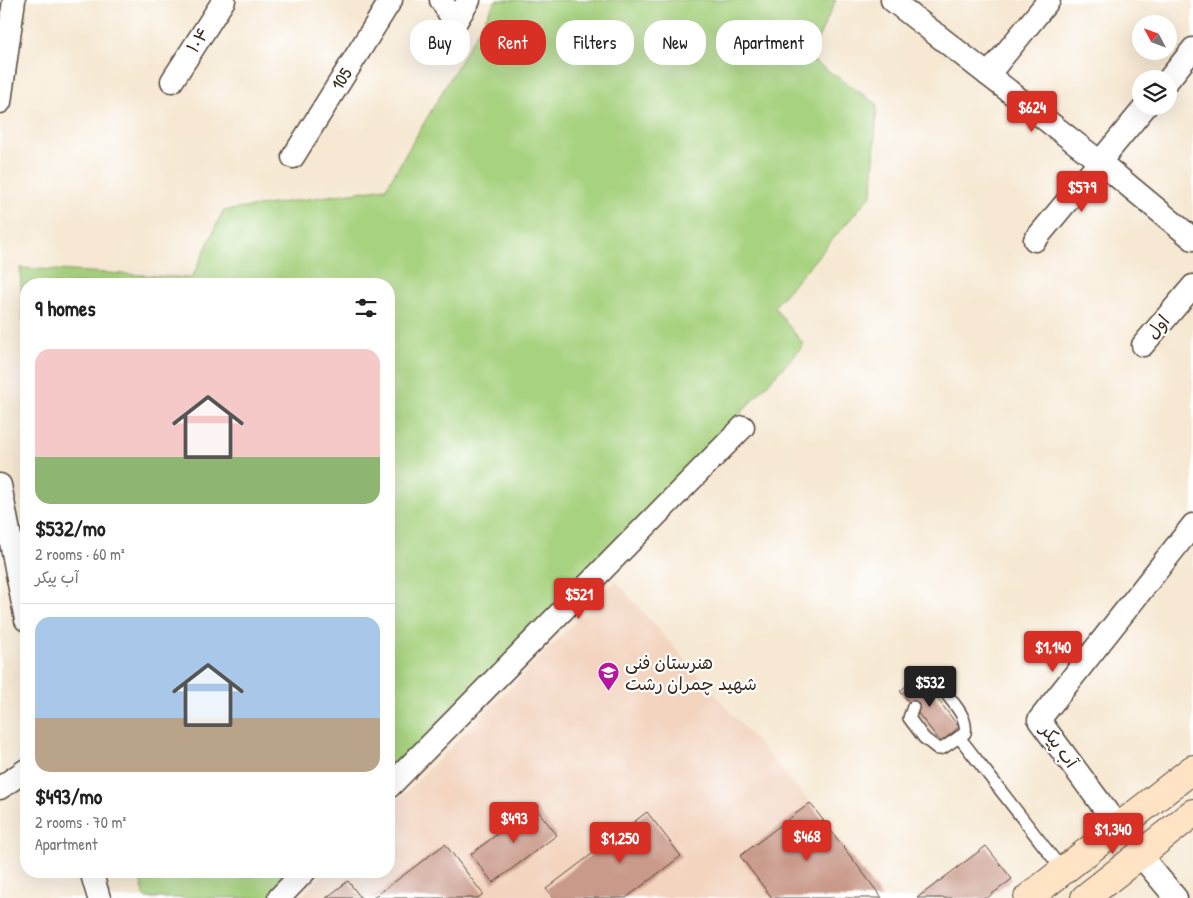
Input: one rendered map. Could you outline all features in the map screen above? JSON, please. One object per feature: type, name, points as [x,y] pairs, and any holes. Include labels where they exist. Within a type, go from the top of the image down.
[{"type":"main road","points":[[1028,898],[1064,872],[1193,769]]},
{"type":"main road","points":[[1064,872],[1084,898],[1193,813]]},
{"type":"main road","points":[[1119,828],[1140,855]]},
{"type":"street","name":"۱۰۴","points":[[172,81],[224,0]]},
{"type":"street","name":"105","points":[[293,157],[391,0]]},
{"type":"street","points":[[441,0],[454,23],[469,0]]},
{"type":"street","points":[[892,0],[1100,162],[1193,239]]},
{"type":"street","points":[[988,75],[1049,0]]},
{"type":"street","points":[[0,102],[4,55],[16,5]]},
{"type":"street","points":[[1176,70],[1193,49]]},
{"type":"street","points":[[1035,240],[1139,115]]},
{"type":"street","name":"اول","points":[[1143,345],[1193,286]]},
{"type":"street","points":[[395,781],[743,427]]},
{"type":"street","points":[[0,485],[20,589]]},
{"type":"street","name":"آب پیکر","points":[[1119,828],[1039,720],[1193,525]]},
{"type":"street","points":[[0,788],[20,774]]},
{"type":"street","points":[[1140,855],[1176,898]]},
{"type":"street","points":[[92,878],[99,898]]},
{"type":"street","points":[[279,898],[298,878]]},
{"type":"lane","points":[[913,707],[909,718],[914,727],[931,745],[938,749],[943,748],[959,738],[966,729],[961,714],[944,692],[930,690]]},
{"type":"lane","points":[[959,738],[1064,872]]},
{"type":"shaded area","name":"هنرستان فنی شهید چمران رشت","points":[[616,581],[810,803],[882,898],[300,898],[320,878],[395,878],[395,803]]},
{"type":"green space","points":[[496,0],[836,0],[822,30],[822,20],[716,20],[716,65],[819,65],[877,104],[872,194],[774,307],[804,345],[395,782],[395,278],[192,278],[223,211],[386,188],[458,65],[470,65],[470,44],[480,27],[480,65],[546,65],[546,20],[484,20]]},
{"type":"green space","points":[[20,268],[192,278],[21,278]]},
{"type":"green space","points":[[140,878],[305,878],[286,898],[145,898]]},
{"type":"building","points":[[919,675],[959,727],[941,742],[900,691]]},
{"type":"building","points":[[810,803],[882,898],[772,898],[740,856]]},
{"type":"building","points":[[534,806],[557,835],[493,883],[471,854]]},
{"type":"building","points":[[647,812],[681,856],[626,898],[554,898],[546,889]]},
{"type":"building","points":[[445,844],[483,894],[478,898],[373,898]]},
{"type":"building","points":[[986,846],[1012,879],[987,898],[917,898]]},
{"type":"building","points":[[348,881],[361,898],[326,898]]},
{"type":"place","name":"هنرستان فنی شهید چمران رشت","points":[[609,692]]}]
